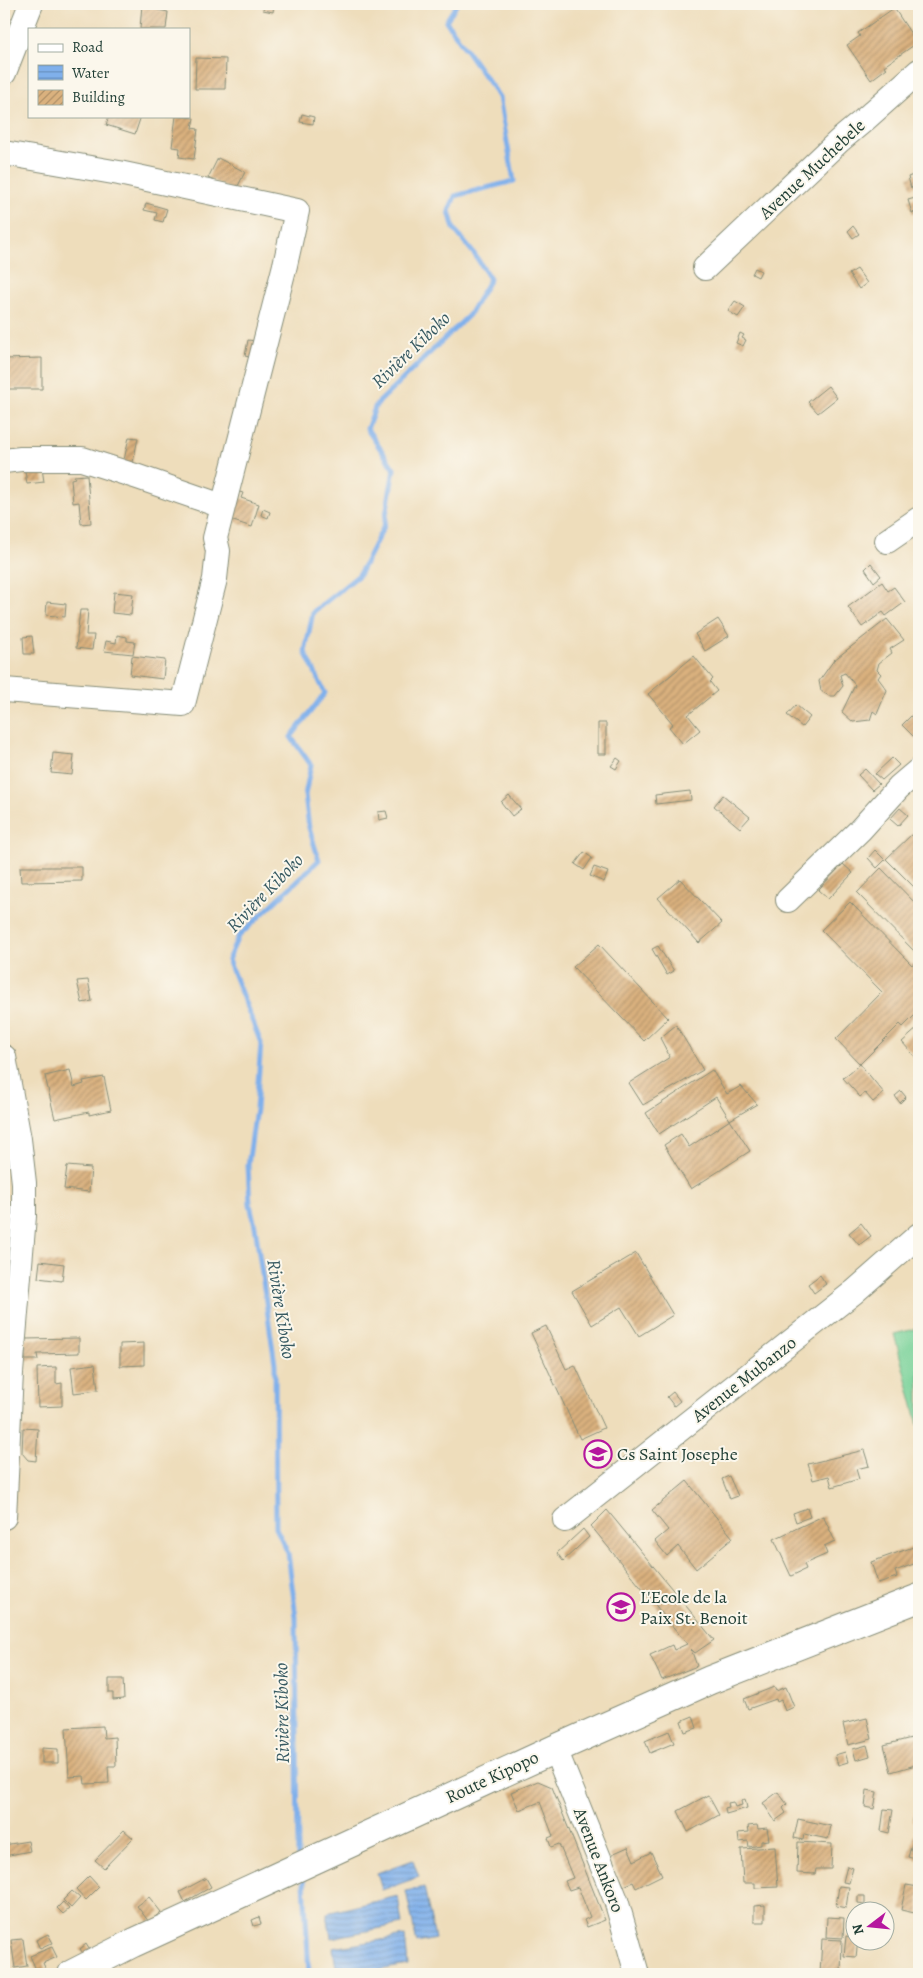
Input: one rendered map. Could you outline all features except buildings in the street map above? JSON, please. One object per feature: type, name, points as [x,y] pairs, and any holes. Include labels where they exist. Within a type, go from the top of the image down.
[{"type":"main road","name":"Route Kipopo","points":[[72,1974],[133,1943],[555,1748],[710,1680],[919,1598]]},
{"type":"street","points":[[4,73],[32,4]]},
{"type":"street","name":"Avenue Muchebele","points":[[705,268],[839,141],[919,71]]},
{"type":"street","points":[[4,154],[119,173],[297,211],[285,265],[214,538],[218,551],[215,579],[183,704],[4,690]]},
{"type":"street","points":[[4,462],[21,459],[82,460],[222,506]]},
{"type":"street","points":[[887,541],[919,519]]},
{"type":"street","points":[[788,900],[860,830],[899,787],[919,770]]},
{"type":"street","points":[[4,1057],[18,1139],[14,1184],[24,1216],[11,1373],[4,1517]]},
{"type":"street","name":"Avenue Mubanzo","points":[[565,1520],[854,1292],[919,1235]]},
{"type":"street","name":"Avenue Ankoro","points":[[555,1748],[616,1900],[637,1974]]},
{"type":"green space","points":[[919,1328],[919,1428],[894,1334]]},
{"type":"water","points":[[413,1860],[419,1877],[382,1890],[377,1873]]},
{"type":"water","points":[[424,1887],[435,1939],[417,1943],[406,1891]]},
{"type":"water","points":[[398,1896],[402,1924],[331,1938],[327,1913]]},
{"type":"water","points":[[405,1936],[408,1965],[356,1974],[337,1974],[333,1948]]},
{"type":"waterway","name":"Rivière Kiboko","points":[[298,1857],[296,1617],[288,1553],[276,1528],[275,1364],[255,1226],[250,1204],[248,1165],[256,1109],[261,1043],[228,960],[238,937],[319,860],[309,828],[305,795],[311,765],[291,737],[325,693],[305,652],[313,612],[359,575],[384,526],[394,469],[367,429],[376,405],[469,315],[490,279],[475,255],[454,229],[449,211],[455,196],[514,181],[499,97],[446,21],[457,4]]},
{"type":"waterway","name":"Rivière Kiboko","points":[[304,1882],[309,1974]]},
{"type":"place","name":"Cs Saint Josephe","points":[[598,1454]]},
{"type":"place","name":"L'Ecole de la Paix St. Benoit","points":[[621,1607]]}]
